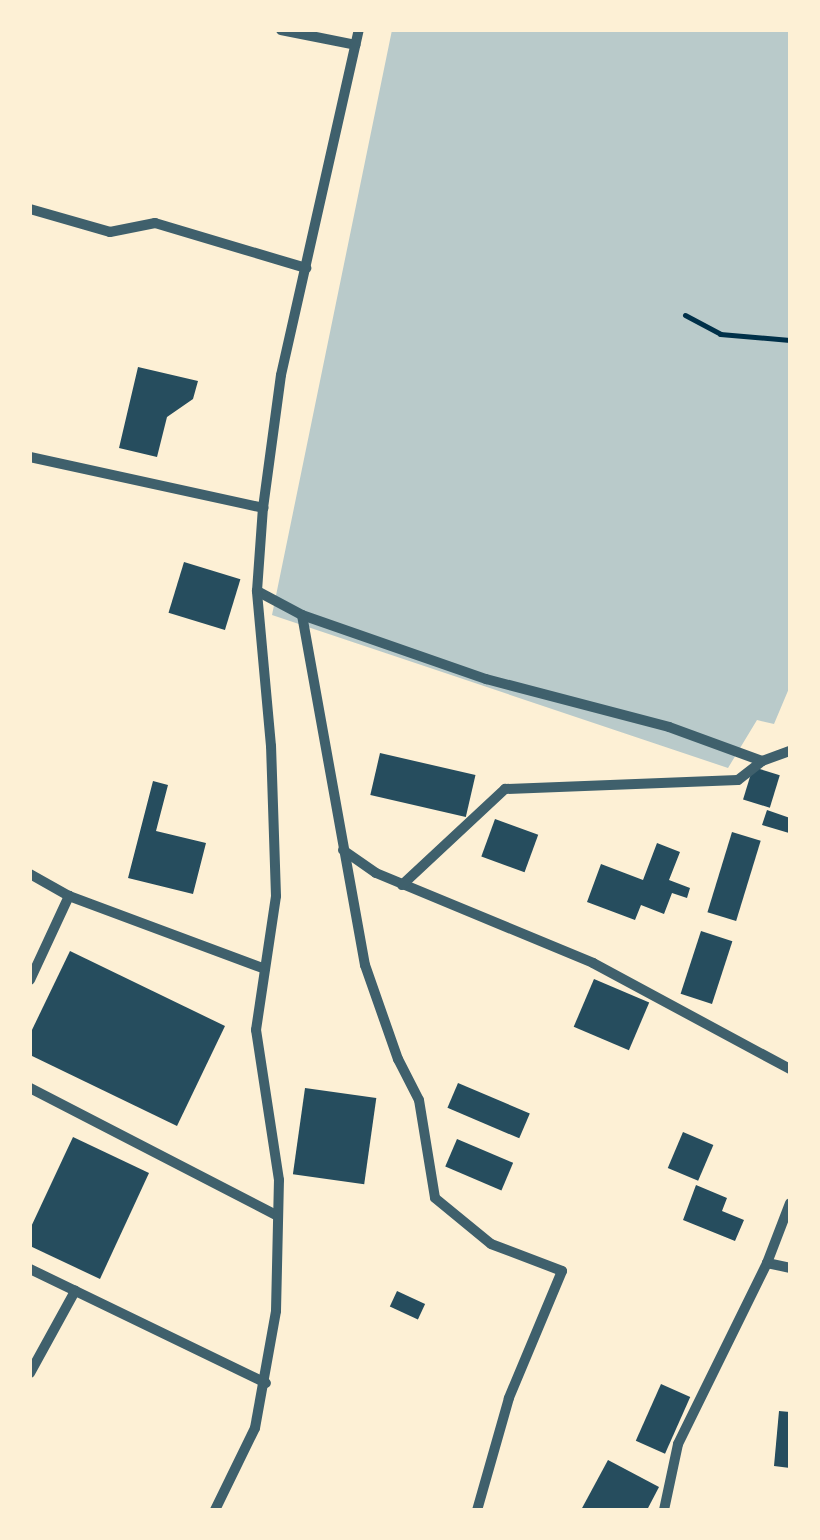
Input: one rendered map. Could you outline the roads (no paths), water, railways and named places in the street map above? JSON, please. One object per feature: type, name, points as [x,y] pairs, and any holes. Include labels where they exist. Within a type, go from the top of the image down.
[{"type":"street","points":[[280,30],[356,45]]},
{"type":"street","points":[[215,1510],[240,1465],[266,1383],[276,1311],[278,1180],[256,1030],[276,896],[270,746],[257,591],[263,508],[281,376],[359,30]]},
{"type":"street","points":[[30,209],[110,232],[156,222],[306,268]]},
{"type":"street","points":[[30,456],[263,508]]},
{"type":"street","points":[[257,591],[302,615],[486,679],[669,727],[762,761]]},
{"type":"street","points":[[302,615],[365,965],[398,1059],[419,1100],[434,1198],[490,1244],[562,1271],[510,1398],[476,1510]]},
{"type":"street","points":[[402,885],[505,789],[738,780],[762,761],[789,753]]},
{"type":"street","points":[[342,850],[402,885],[593,963],[790,1069]]},
{"type":"street","points":[[30,874],[69,896],[266,969]]},
{"type":"street","points":[[30,980],[69,896]]},
{"type":"street","points":[[30,1088],[278,1216]]},
{"type":"street","points":[[664,1510],[678,1444],[766,1263],[790,1203]]},
{"type":"street","points":[[766,1263],[790,1268]]},
{"type":"street","points":[[30,1269],[266,1383]]},
{"type":"street","points":[[30,1374],[76,1291]]}]
